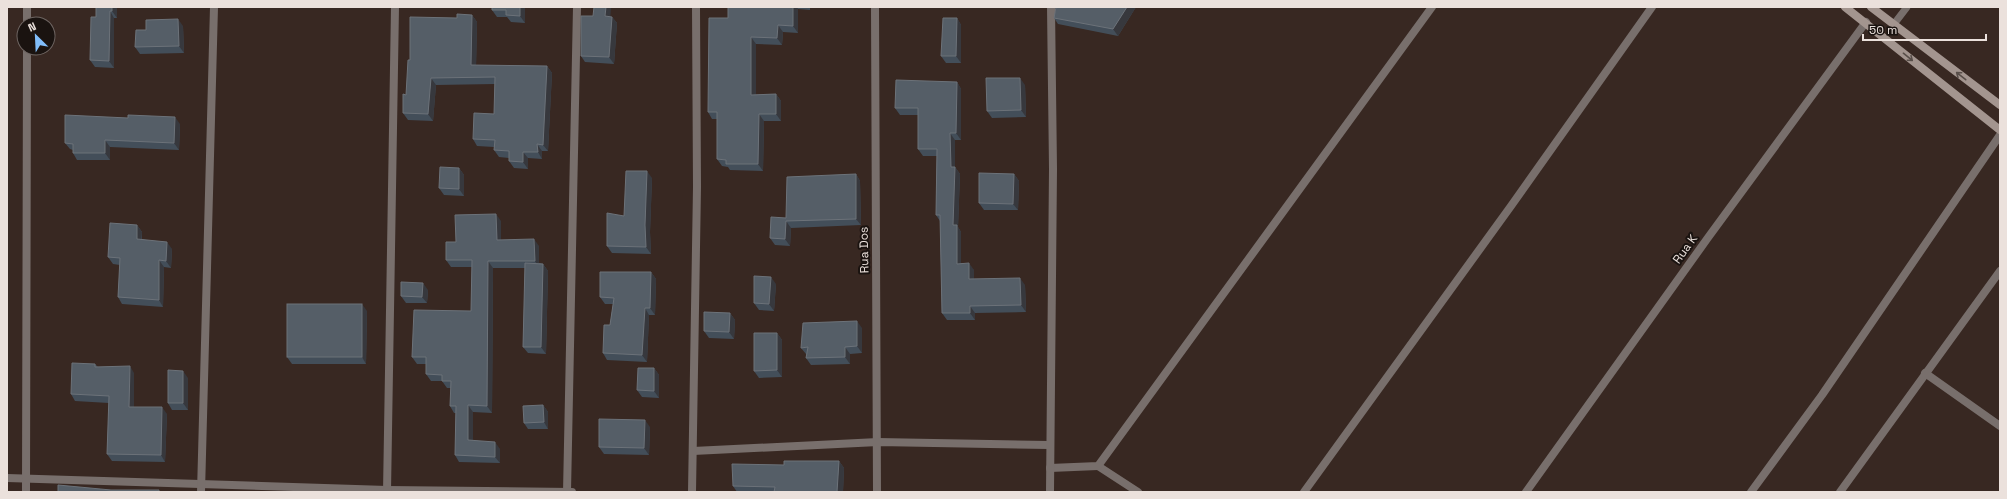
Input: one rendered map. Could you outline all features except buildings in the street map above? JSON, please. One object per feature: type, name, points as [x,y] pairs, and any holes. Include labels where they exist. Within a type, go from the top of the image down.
[{"type":"main road","points":[[1845,7],[1866,22],[2000,130]]},
{"type":"main road","points":[[1871,7],[2000,105]]},
{"type":"street","points":[[201,492],[214,7]]},
{"type":"street","points":[[387,491],[394,7]]},
{"type":"street","points":[[566,492],[577,7]]},
{"type":"street","points":[[692,492],[697,187],[696,7]]},
{"type":"street","name":"Rua Dos","points":[[875,7],[878,442],[877,492]]},
{"type":"street","points":[[1050,492],[1049,445],[1053,169],[1051,7]]},
{"type":"street","points":[[1098,466],[1432,7]]},
{"type":"street","points":[[1304,492],[1511,206],[1652,7]]},
{"type":"street","name":"Rua K","points":[[1526,492],[1866,22]]},
{"type":"street","points":[[26,492],[27,56]]},
{"type":"street","points":[[1751,492],[1822,395],[2000,135]]},
{"type":"street","points":[[1840,492],[1924,373],[2000,271]]},
{"type":"street","points":[[1924,373],[2000,426]]},
{"type":"street","points":[[693,451],[878,442],[1049,445]]},
{"type":"street","points":[[1050,468],[1098,466],[1138,492]]},
{"type":"street","points":[[7,478],[201,483],[387,491],[572,492]]},
{"type":"lane","points":[[1894,24],[1907,7]]}]
